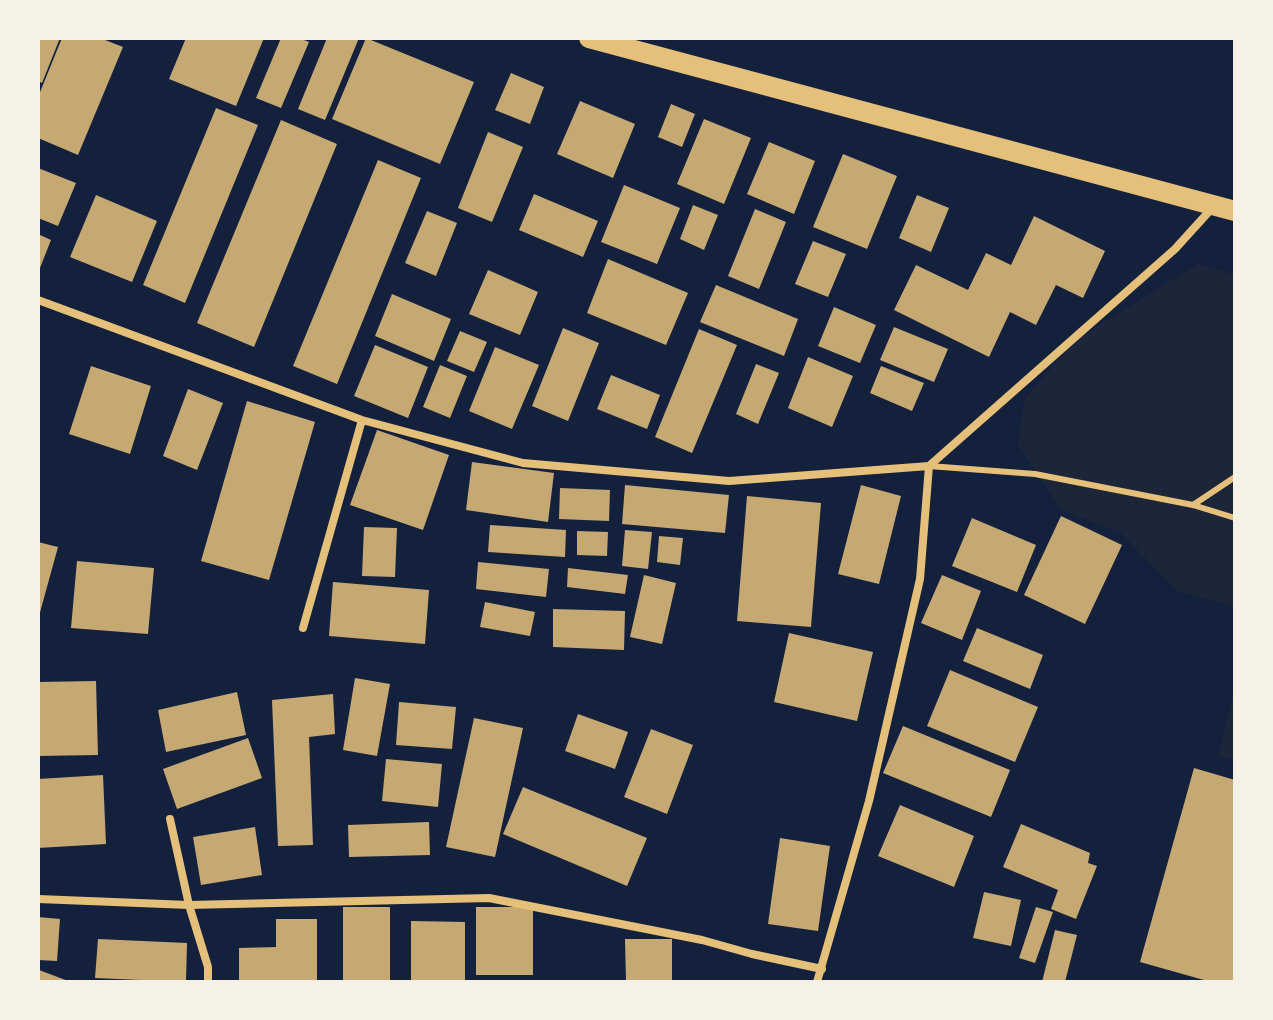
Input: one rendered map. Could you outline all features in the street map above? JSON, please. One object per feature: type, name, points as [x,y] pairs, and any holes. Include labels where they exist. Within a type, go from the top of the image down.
[{"type":"main road","points":[[589,38],[1235,211]]},
{"type":"street","points":[[38,300],[362,420],[523,463],[729,481],[929,466],[1175,249],[1214,205]]},
{"type":"street","points":[[303,628],[362,420]]},
{"type":"street","points":[[817,982],[869,801],[920,579],[929,466]]},
{"type":"street","points":[[170,819],[189,905],[208,967],[208,982]]},
{"type":"street","points":[[38,899],[189,905],[489,898],[702,940],[822,969]]},
{"type":"lane","points":[[929,466],[1035,474],[1193,505],[1235,518]]},
{"type":"lane","points":[[1193,505],[1235,477]]},
{"type":"shaded area","points":[[1198,264],[1235,275],[1235,607],[1177,591],[1121,533],[1060,509],[1018,444],[1025,398],[1077,339]]},
{"type":"shaded area","points":[[1235,689],[1235,761],[1218,756]]},
{"type":"building","points":[[38,38],[60,38],[42,83],[38,81]]},
{"type":"building","points":[[62,38],[100,38],[123,47],[78,155],[38,138],[38,97]]},
{"type":"building","points":[[186,38],[264,38],[236,106],[169,79]]},
{"type":"building","points":[[281,38],[299,38],[309,42],[281,108],[256,98]]},
{"type":"building","points":[[327,38],[359,38],[325,120],[298,109]]},
{"type":"building","points":[[366,38],[474,82],[440,164],[332,119]]},
{"type":"building","points":[[511,73],[544,87],[530,124],[495,110]]},
{"type":"building","points":[[580,101],[635,124],[613,178],[557,154]]},
{"type":"building","points":[[671,104],[695,114],[682,147],[658,137]]},
{"type":"building","points":[[216,108],[258,125],[185,303],[143,285]]},
{"type":"building","points":[[704,119],[751,138],[724,204],[677,184]]},
{"type":"building","points":[[281,120],[337,144],[254,347],[197,323]]},
{"type":"building","points":[[488,132],[523,147],[492,222],[458,208]]},
{"type":"building","points":[[769,142],[815,161],[794,214],[747,194]]},
{"type":"building","points":[[843,154],[897,176],[867,249],[813,227]]},
{"type":"building","points":[[378,160],[421,178],[337,384],[293,366]]},
{"type":"building","points":[[38,168],[76,183],[58,226],[38,218]]},
{"type":"building","points":[[624,185],[680,208],[657,264],[601,242]]},
{"type":"building","points":[[534,194],[598,221],[583,257],[519,230]]},
{"type":"building","points":[[96,195],[157,221],[132,282],[70,257]]},
{"type":"building","points":[[917,195],[949,208],[931,252],[899,238]]},
{"type":"building","points":[[693,205],[718,215],[704,250],[680,239]]},
{"type":"building","points":[[755,209],[786,222],[759,289],[728,276]]},
{"type":"building","points":[[427,211],[457,223],[436,276],[405,263]]},
{"type":"building","points":[[1034,216],[1105,251],[1083,298],[1056,285],[1036,325],[1010,312],[989,357],[894,310],[916,265],[968,290],[986,253],[1011,265]]},
{"type":"building","points":[[38,234],[51,240],[38,273]]},
{"type":"building","points":[[813,241],[846,254],[828,297],[795,284]]},
{"type":"building","points":[[608,259],[688,293],[666,345],[587,313]]},
{"type":"building","points":[[488,270],[538,292],[520,335],[469,314]]},
{"type":"building","points":[[716,285],[798,319],[784,356],[700,322]]},
{"type":"building","points":[[392,294],[451,319],[434,361],[375,336]]},
{"type":"building","points":[[834,307],[876,325],[860,363],[818,346]]},
{"type":"building","points":[[894,327],[948,349],[934,382],[880,360]]},
{"type":"building","points":[[563,328],[599,343],[568,421],[532,406]]},
{"type":"building","points":[[699,329],[737,345],[692,453],[655,437]]},
{"type":"building","points":[[460,331],[487,342],[474,372],[447,361]]},
{"type":"building","points":[[375,345],[428,367],[408,418],[354,396]]},
{"type":"building","points":[[495,347],[539,365],[512,429],[469,411]]},
{"type":"building","points":[[808,357],[853,376],[832,427],[788,408]]},
{"type":"building","points":[[756,364],[779,373],[758,424],[736,414]]},
{"type":"building","points":[[440,365],[467,376],[450,418],[423,407]]},
{"type":"building","points":[[91,366],[151,386],[130,454],[69,434]]},
{"type":"building","points":[[881,366],[924,383],[912,411],[870,393]]},
{"type":"building","points":[[611,375],[660,395],[647,429],[597,409]]},
{"type":"building","points":[[188,389],[223,403],[197,470],[163,456]]},
{"type":"building","points":[[247,401],[315,422],[269,580],[201,561]]},
{"type":"building","points":[[377,430],[449,455],[423,530],[350,505]]},
{"type":"building","points":[[472,462],[554,473],[548,522],[466,510]]},
{"type":"building","points":[[625,485],[729,495],[725,533],[622,524]]},
{"type":"building","points":[[861,485],[901,496],[879,584],[838,574]]},
{"type":"building","points":[[560,488],[610,490],[609,521],[559,519]]},
{"type":"building","points":[[747,496],[821,503],[811,627],[737,621]]},
{"type":"building","points":[[1061,516],[1122,545],[1085,624],[1024,595]]},
{"type":"building","points":[[972,518],[1036,545],[1017,592],[952,566]]},
{"type":"building","points":[[490,525],[566,530],[565,557],[488,552]]},
{"type":"building","points":[[364,527],[397,528],[395,577],[362,576]]},
{"type":"building","points":[[625,530],[652,532],[648,569],[622,566]]},
{"type":"building","points":[[577,531],[608,532],[607,556],[577,555]]},
{"type":"building","points":[[659,536],[683,538],[680,565],[657,562]]},
{"type":"building","points":[[38,542],[58,547],[39,616],[38,616]]},
{"type":"building","points":[[77,561],[154,568],[148,634],[71,628]]},
{"type":"building","points":[[478,562],[549,569],[546,597],[476,589]]},
{"type":"building","points":[[568,568],[628,575],[625,594],[567,587]]},
{"type":"building","points":[[644,575],[676,583],[662,644],[630,637]]},
{"type":"building","points":[[942,575],[981,591],[962,640],[921,623]]},
{"type":"building","points":[[333,582],[429,590],[425,644],[329,636]]},
{"type":"building","points":[[485,602],[535,612],[530,636],[480,627]]},
{"type":"building","points":[[553,609],[625,611],[624,650],[553,647]]},
{"type":"building","points":[[977,628],[1043,655],[1030,689],[963,661]]},
{"type":"building","points":[[789,633],[873,652],[857,721],[774,702]]},
{"type":"building","points":[[950,670],[1038,707],[1015,762],[927,726]]},
{"type":"building","points":[[355,678],[390,684],[377,756],[343,750]]},
{"type":"building","points":[[96,681],[98,755],[38,756],[38,682]]},
{"type":"building","points":[[237,692],[246,735],[166,752],[158,710]]},
{"type":"building","points":[[333,694],[335,734],[309,737],[313,845],[278,846],[272,700]]},
{"type":"building","points":[[399,702],[456,707],[452,749],[396,745]]},
{"type":"building","points":[[578,714],[628,732],[615,769],[565,751]]},
{"type":"building","points":[[474,718],[523,728],[495,857],[446,847]]},
{"type":"building","points":[[903,726],[1010,770],[991,817],[883,773]]},
{"type":"building","points":[[651,729],[693,745],[667,814],[624,797]]},
{"type":"building","points":[[248,738],[262,778],[177,809],[163,769]]},
{"type":"building","points":[[386,759],[442,764],[438,807],[382,801]]},
{"type":"building","points":[[1194,768],[1235,780],[1235,982],[1211,982],[1140,962]]},
{"type":"building","points":[[103,775],[106,844],[38,848],[38,779]]},
{"type":"building","points":[[523,787],[647,838],[627,886],[503,834]]},
{"type":"building","points":[[900,805],[974,836],[954,887],[878,856]]},
{"type":"building","points":[[429,822],[430,855],[349,857],[348,825]]},
{"type":"building","points":[[1021,824],[1090,853],[1088,863],[1097,866],[1076,919],[1051,909],[1058,890],[1003,867]]},
{"type":"building","points":[[255,827],[262,875],[201,885],[193,837]]},
{"type":"building","points":[[780,838],[830,846],[818,931],[768,924]]},
{"type":"building","points":[[984,892],[1021,900],[1011,946],[973,938]]},
{"type":"building","points":[[343,907],[390,907],[390,982],[343,982]]},
{"type":"building","points":[[476,907],[533,907],[533,975],[476,975]]},
{"type":"building","points":[[1036,907],[1053,912],[1035,963],[1019,958]]},
{"type":"building","points":[[38,917],[60,919],[57,961],[38,960]]},
{"type":"building","points":[[276,919],[317,919],[317,982],[239,982],[239,948],[276,947]]},
{"type":"building","points":[[411,921],[465,922],[465,982],[411,982]]},
{"type":"building","points":[[1055,930],[1077,935],[1065,982],[1042,982]]},
{"type":"building","points":[[98,939],[187,943],[186,982],[95,978]]},
{"type":"building","points":[[625,939],[672,939],[672,982],[626,982]]},
{"type":"building","points":[[39,970],[71,982],[38,982]]}]
